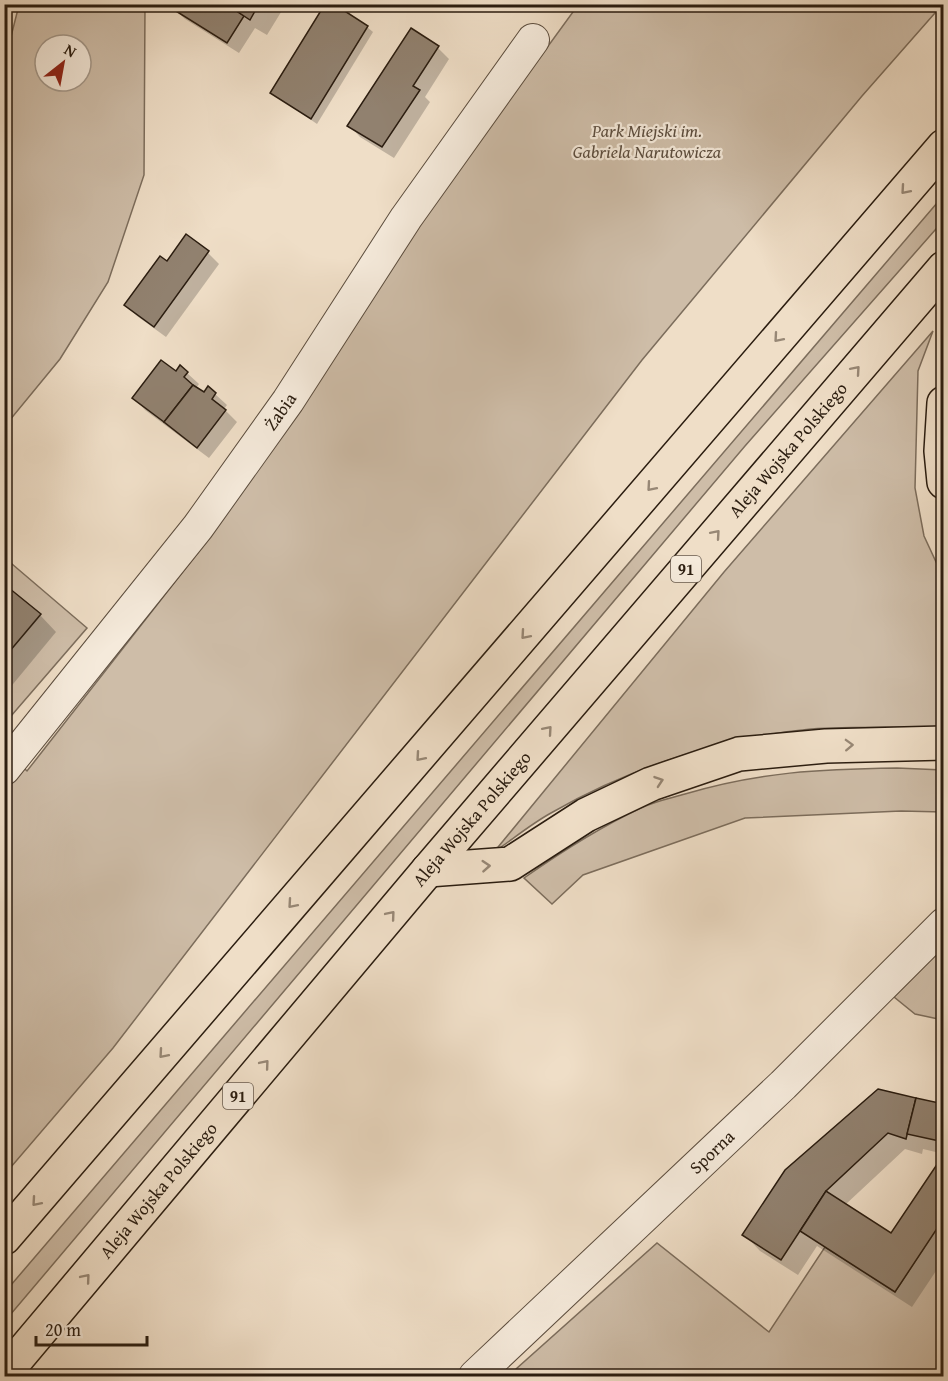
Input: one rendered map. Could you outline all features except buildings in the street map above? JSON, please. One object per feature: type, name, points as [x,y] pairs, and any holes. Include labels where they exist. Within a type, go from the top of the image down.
[{"type":"main road","points":[[4,1238],[944,146]]},
{"type":"main road","name":"Aleja Wojska Polskiego","points":[[4,1374],[428,870],[944,268]]},
{"type":"main road","points":[[944,403],[941,451],[944,482]]},
{"type":"main road","points":[[428,870],[510,864],[595,810],[651,784],[739,754],[826,746],[944,743]]},
{"type":"street","name":"Żabia","points":[[4,769],[198,527],[288,401],[406,218],[533,40]]},
{"type":"street","name":"Sporna","points":[[475,1377],[783,1085],[944,924]]},
{"type":"green space","points":[[19,5],[145,5],[144,175],[108,282],[60,359],[5,426],[4,64]]},
{"type":"green space","name":"Park Miejski im. Gabriela Narutowicza","points":[[578,5],[942,5],[862,96],[642,360],[113,1048],[5,1174],[5,750],[27,771],[210,537],[329,366],[437,199]]},
{"type":"green space","points":[[943,196],[943,221],[745,446],[5,1321],[5,1292]]},
{"type":"green space","points":[[933,331],[918,371],[915,488],[924,536],[943,577],[943,727],[811,729],[744,739],[710,747],[643,769],[580,797],[536,822],[494,852],[724,572]]},
{"type":"green space","points":[[5,558],[87,628],[5,723]]},
{"type":"green space","points":[[842,769],[943,770],[943,812],[901,811],[745,818],[583,875],[552,904],[524,878],[566,849],[652,803],[764,776]]},
{"type":"green space","points":[[943,948],[943,1020],[915,1014],[894,997]]},
{"type":"green space","points":[[943,1218],[943,1376],[518,1376],[516,1369],[657,1243],[769,1332],[825,1247],[895,1292]]}]
